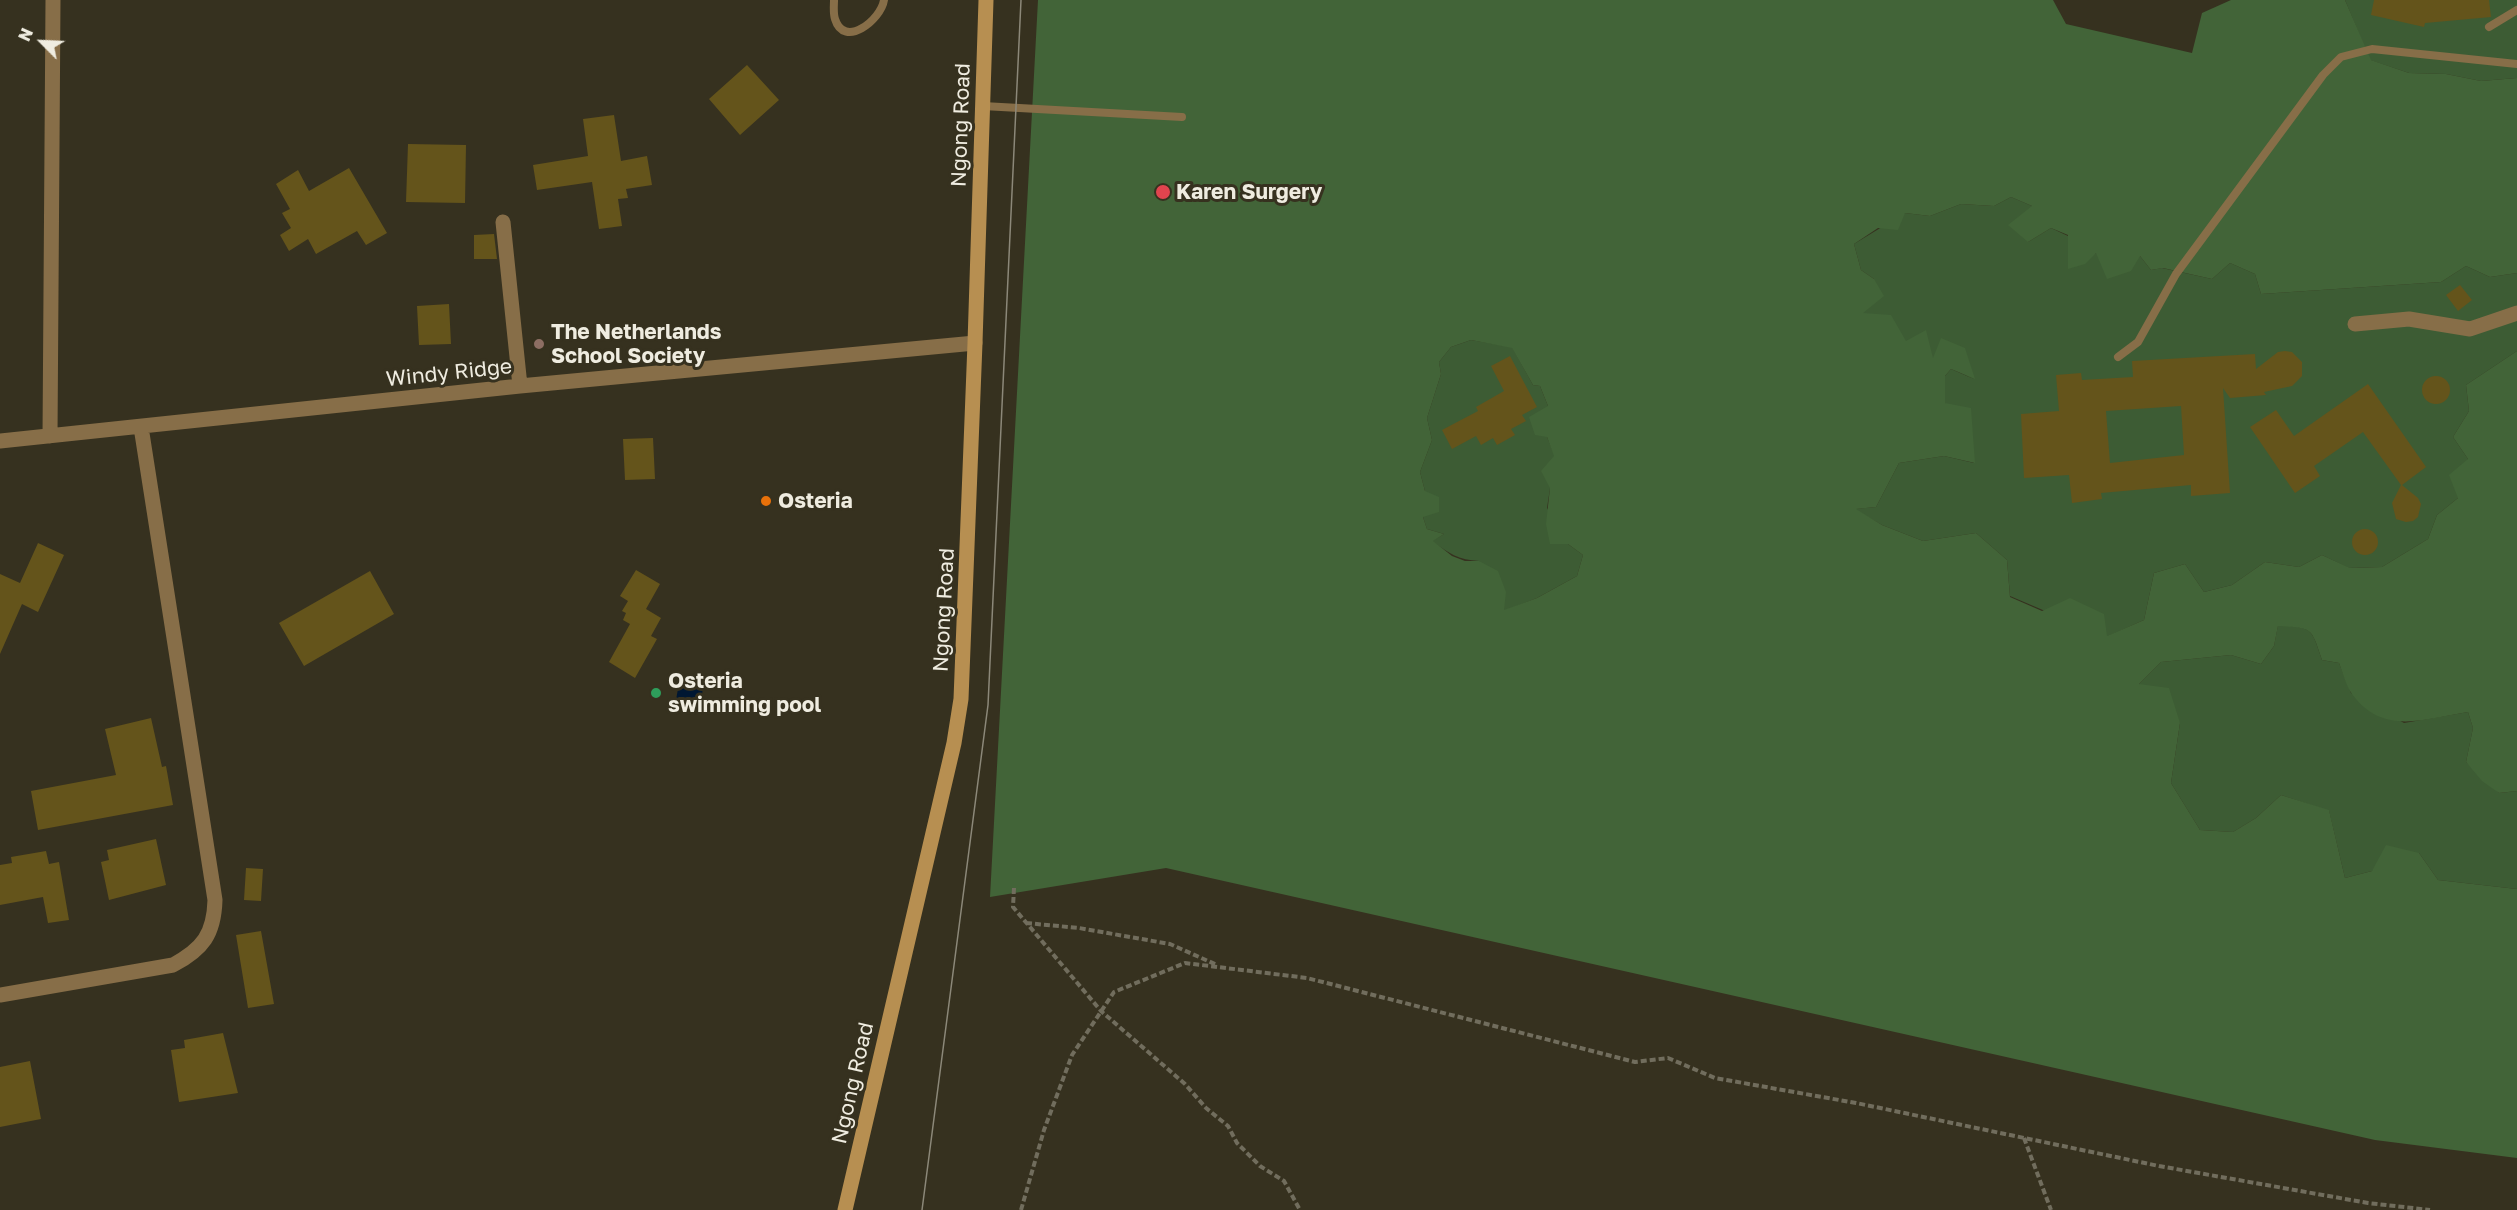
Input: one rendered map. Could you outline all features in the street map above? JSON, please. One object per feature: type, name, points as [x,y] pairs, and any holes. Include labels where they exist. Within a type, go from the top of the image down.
[{"type":"main road","name":"Ngong Road","points":[[845,1210],[954,743],[961,699],[986,0]]},
{"type":"street","points":[[50,436],[53,0]]},
{"type":"street","points":[[503,222],[520,386]]},
{"type":"street","points":[[2355,324],[2409,319],[2470,329],[2517,313]]},
{"type":"street","name":"Windy Ridge","points":[[0,441],[520,386],[975,343]]},
{"type":"street","points":[[0,996],[173,965],[191,956],[203,944],[215,922],[215,900],[141,427]]},
{"type":"lane","points":[[834,0],[835,21],[841,28],[851,32],[865,29],[883,9],[884,0]]},
{"type":"lane","points":[[2489,27],[2517,10]]},
{"type":"lane","points":[[2118,357],[2138,342],[2176,273],[2323,75],[2341,57],[2372,49],[2517,63]]},
{"type":"lane","points":[[983,106],[1182,117]]},
{"type":"path","points":[[1014,888],[1013,907],[1101,1011],[1185,1084],[1206,1108],[1228,1126],[1237,1143],[1260,1166],[1284,1181],[1300,1210]]},
{"type":"path","points":[[1025,923],[1079,928],[1170,944],[1222,967]]},
{"type":"path","points":[[1021,1210],[1044,1130],[1072,1055],[1101,1011],[1114,992],[1185,963],[1307,978],[1635,1062],[1668,1058],[1715,1078],[1867,1105],[2159,1166],[2368,1203],[2430,1210]]},
{"type":"path","points":[[2023,1137],[2050,1210]]},
{"type":"green space","points":[[1038,0],[2053,0],[2066,24],[2192,53],[2202,13],[2231,0],[2345,0],[2371,60],[2409,73],[2446,74],[2481,81],[2517,78],[2517,273],[2490,277],[2466,266],[2441,282],[2261,294],[2255,274],[2230,263],[2212,279],[2163,268],[2151,270],[2140,256],[2131,271],[2107,279],[2096,253],[2085,264],[2068,269],[2068,235],[2051,228],[2028,242],[2008,225],[2032,206],[2011,197],[1994,206],[1961,204],[1930,216],[1905,213],[1898,230],[1878,228],[1854,244],[1861,270],[1874,279],[1884,296],[1863,313],[1891,315],[1906,341],[1926,330],[1933,358],[1941,338],[1965,348],[1975,379],[1951,369],[1945,376],[1945,403],[1971,408],[1975,463],[1944,456],[1899,463],[1876,507],[1856,509],[1882,525],[1923,541],[1976,533],[2007,560],[2010,597],[2042,611],[2070,598],[2104,614],[2107,636],[2144,620],[2154,573],[2185,564],[2204,592],[2232,585],[2265,562],[2299,567],[2322,555],[2350,568],[2382,567],[2428,539],[2437,515],[2458,498],[2449,475],[2468,459],[2453,437],[2469,411],[2466,385],[2517,351],[2517,791],[2499,793],[2482,781],[2466,762],[2473,728],[2468,712],[2405,721],[2377,716],[2364,707],[2352,694],[2339,663],[2322,660],[2312,635],[2304,629],[2278,626],[2274,646],[2261,664],[2231,655],[2161,662],[2139,684],[2169,688],[2180,723],[2171,783],[2200,830],[2233,832],[2256,818],[2281,795],[2329,810],[2345,878],[2372,871],[2386,845],[2419,853],[2438,880],[2517,889],[2517,1158],[2375,1140],[1166,868],[990,897]],"holes":[[[1471,340],[1512,348],[1533,385],[1540,386],[1548,406],[1529,417],[1535,435],[1547,437],[1554,456],[1541,471],[1550,488],[1546,524],[1550,544],[1568,544],[1583,555],[1577,576],[1537,598],[1504,610],[1506,592],[1498,571],[1479,561],[1465,561],[1452,556],[1433,541],[1444,534],[1427,529],[1423,517],[1439,512],[1439,497],[1425,491],[1420,472],[1432,440],[1427,418],[1441,374],[1439,362],[1451,347]]]},
{"type":"green space","points":[[2345,0],[2517,0],[2517,78],[2481,81],[2446,74],[2409,73],[2370,60]]},
{"type":"green space","points":[[2011,197],[2032,206],[2028,242],[2051,228],[2068,236],[2068,268],[2096,253],[2140,256],[2151,270],[2162,268],[2212,279],[2230,263],[2255,274],[2261,294],[2441,282],[2466,266],[2490,277],[2517,273],[2517,351],[2466,385],[2469,411],[2453,437],[2468,459],[2458,498],[2437,515],[2428,539],[2382,567],[2349,568],[2322,555],[2299,567],[2265,562],[2232,585],[2204,592],[2185,564],[2154,573],[2144,620],[2106,637],[2010,596],[2007,560],[1976,533],[1923,541],[1882,525],[1854,509],[1876,507],[1899,463],[1944,456],[1974,463],[1945,403],[1945,376],[1951,369],[1974,379],[1933,359],[1862,313],[1874,279],[1861,270],[1854,244],[1905,213],[1930,216],[1961,204],[1994,206]]},
{"type":"green space","points":[[1471,340],[1512,347],[1533,385],[1540,386],[1548,406],[1547,437],[1555,456],[1547,508],[1568,544],[1583,555],[1577,576],[1537,598],[1504,611],[1479,561],[1454,555],[1432,541],[1444,534],[1427,529],[1423,517],[1425,491],[1420,472],[1432,440],[1427,418],[1441,374],[1439,362],[1451,347]]},
{"type":"green space","points":[[2278,625],[2298,627],[2309,631],[2322,660],[2339,663],[2351,693],[2404,723],[2468,712],[2473,728],[2466,762],[2499,793],[2517,791],[2517,889],[2438,880],[2419,853],[2372,871],[2345,878],[2329,811],[2281,795],[2256,818],[2233,832],[2200,830],[2171,783],[2180,723],[2139,684],[2161,662],[2231,655],[2261,664],[2274,646]]},
{"type":"water","points":[[679,683],[703,686],[701,704],[676,700]]},
{"type":"building","points":[[2374,0],[2489,0],[2491,17],[2425,23],[2424,27],[2371,15]]},
{"type":"building","points":[[747,65],[779,100],[740,135],[709,99]]},
{"type":"building","points":[[614,115],[621,161],[647,156],[652,185],[626,189],[628,198],[618,199],[622,226],[599,229],[592,182],[537,190],[533,165],[588,156],[583,119]]},
{"type":"building","points":[[408,144],[466,145],[465,203],[406,202]]},
{"type":"building","points":[[349,168],[387,233],[366,245],[357,231],[316,254],[308,239],[289,251],[280,235],[291,228],[282,213],[290,209],[276,184],[298,170],[309,191]]},
{"type":"building","points":[[494,234],[497,259],[474,259],[474,235]]},
{"type":"building","points":[[2460,285],[2472,300],[2458,311],[2446,295]]},
{"type":"building","points":[[449,304],[451,344],[419,345],[417,306]]},
{"type":"building","points":[[2278,352],[2292,352],[2302,362],[2302,376],[2292,386],[2264,392],[2266,395],[2230,398],[2223,388],[2230,493],[2191,496],[2191,485],[2101,493],[2102,499],[2072,503],[2069,475],[2024,478],[2021,414],[2059,411],[2056,375],[2081,373],[2082,380],[2133,377],[2132,361],[2255,354],[2256,369]],"holes":[[[2181,406],[2184,455],[2110,463],[2106,411]]]},
{"type":"building","points":[[1510,356],[1537,407],[1522,415],[1526,421],[1511,429],[1515,435],[1497,445],[1493,438],[1481,445],[1476,436],[1452,449],[1442,430],[1478,411],[1476,407],[1504,391],[1491,366]]},
{"type":"building","points":[[2436,376],[2446,380],[2450,390],[2446,400],[2436,404],[2426,400],[2422,390],[2426,380]]},
{"type":"building","points":[[2368,384],[2426,467],[2402,485],[2418,498],[2421,504],[2418,517],[2413,521],[2406,522],[2396,519],[2392,503],[2401,485],[2363,432],[2314,466],[2320,476],[2295,493],[2250,427],[2276,410],[2294,436]]},
{"type":"building","points":[[653,438],[655,479],[625,480],[623,439]]},
{"type":"building","points":[[2365,529],[2374,533],[2378,542],[2374,551],[2365,555],[2356,551],[2352,542],[2356,533]]},
{"type":"building","points":[[38,543],[64,555],[38,612],[22,604],[0,654],[0,574],[20,583]]},
{"type":"building","points":[[636,570],[660,584],[646,609],[661,618],[651,636],[657,639],[635,678],[609,662],[630,624],[623,620],[626,613],[622,611],[628,601],[620,596]]},
{"type":"building","points":[[370,571],[394,614],[304,666],[279,623]]},
{"type":"building","points":[[151,718],[162,767],[166,766],[173,805],[38,830],[31,791],[116,775],[105,729]]},
{"type":"building","points":[[156,839],[166,885],[109,900],[101,862],[109,860],[107,850]]},
{"type":"building","points":[[46,851],[49,864],[59,862],[69,920],[48,923],[43,897],[0,905],[0,865],[12,863],[11,857]]},
{"type":"building","points":[[246,868],[263,869],[261,901],[244,900]]},
{"type":"building","points":[[261,931],[274,1004],[248,1008],[236,935]]},
{"type":"building","points":[[223,1033],[238,1093],[179,1102],[171,1050],[185,1048],[184,1040]]},
{"type":"building","points":[[30,1061],[41,1119],[0,1127],[0,1067]]},
{"type":"tram line","points":[[922,1210],[988,705],[1021,0]]},
{"type":"place","name":"Karen Surgery","points":[[1163,192]]},
{"type":"place","name":"The Netherlands School Society","points":[[539,344]]},
{"type":"place","name":"Osteria","points":[[766,501]]},
{"type":"place","name":"Osteria swimming pool","points":[[656,693]]}]
